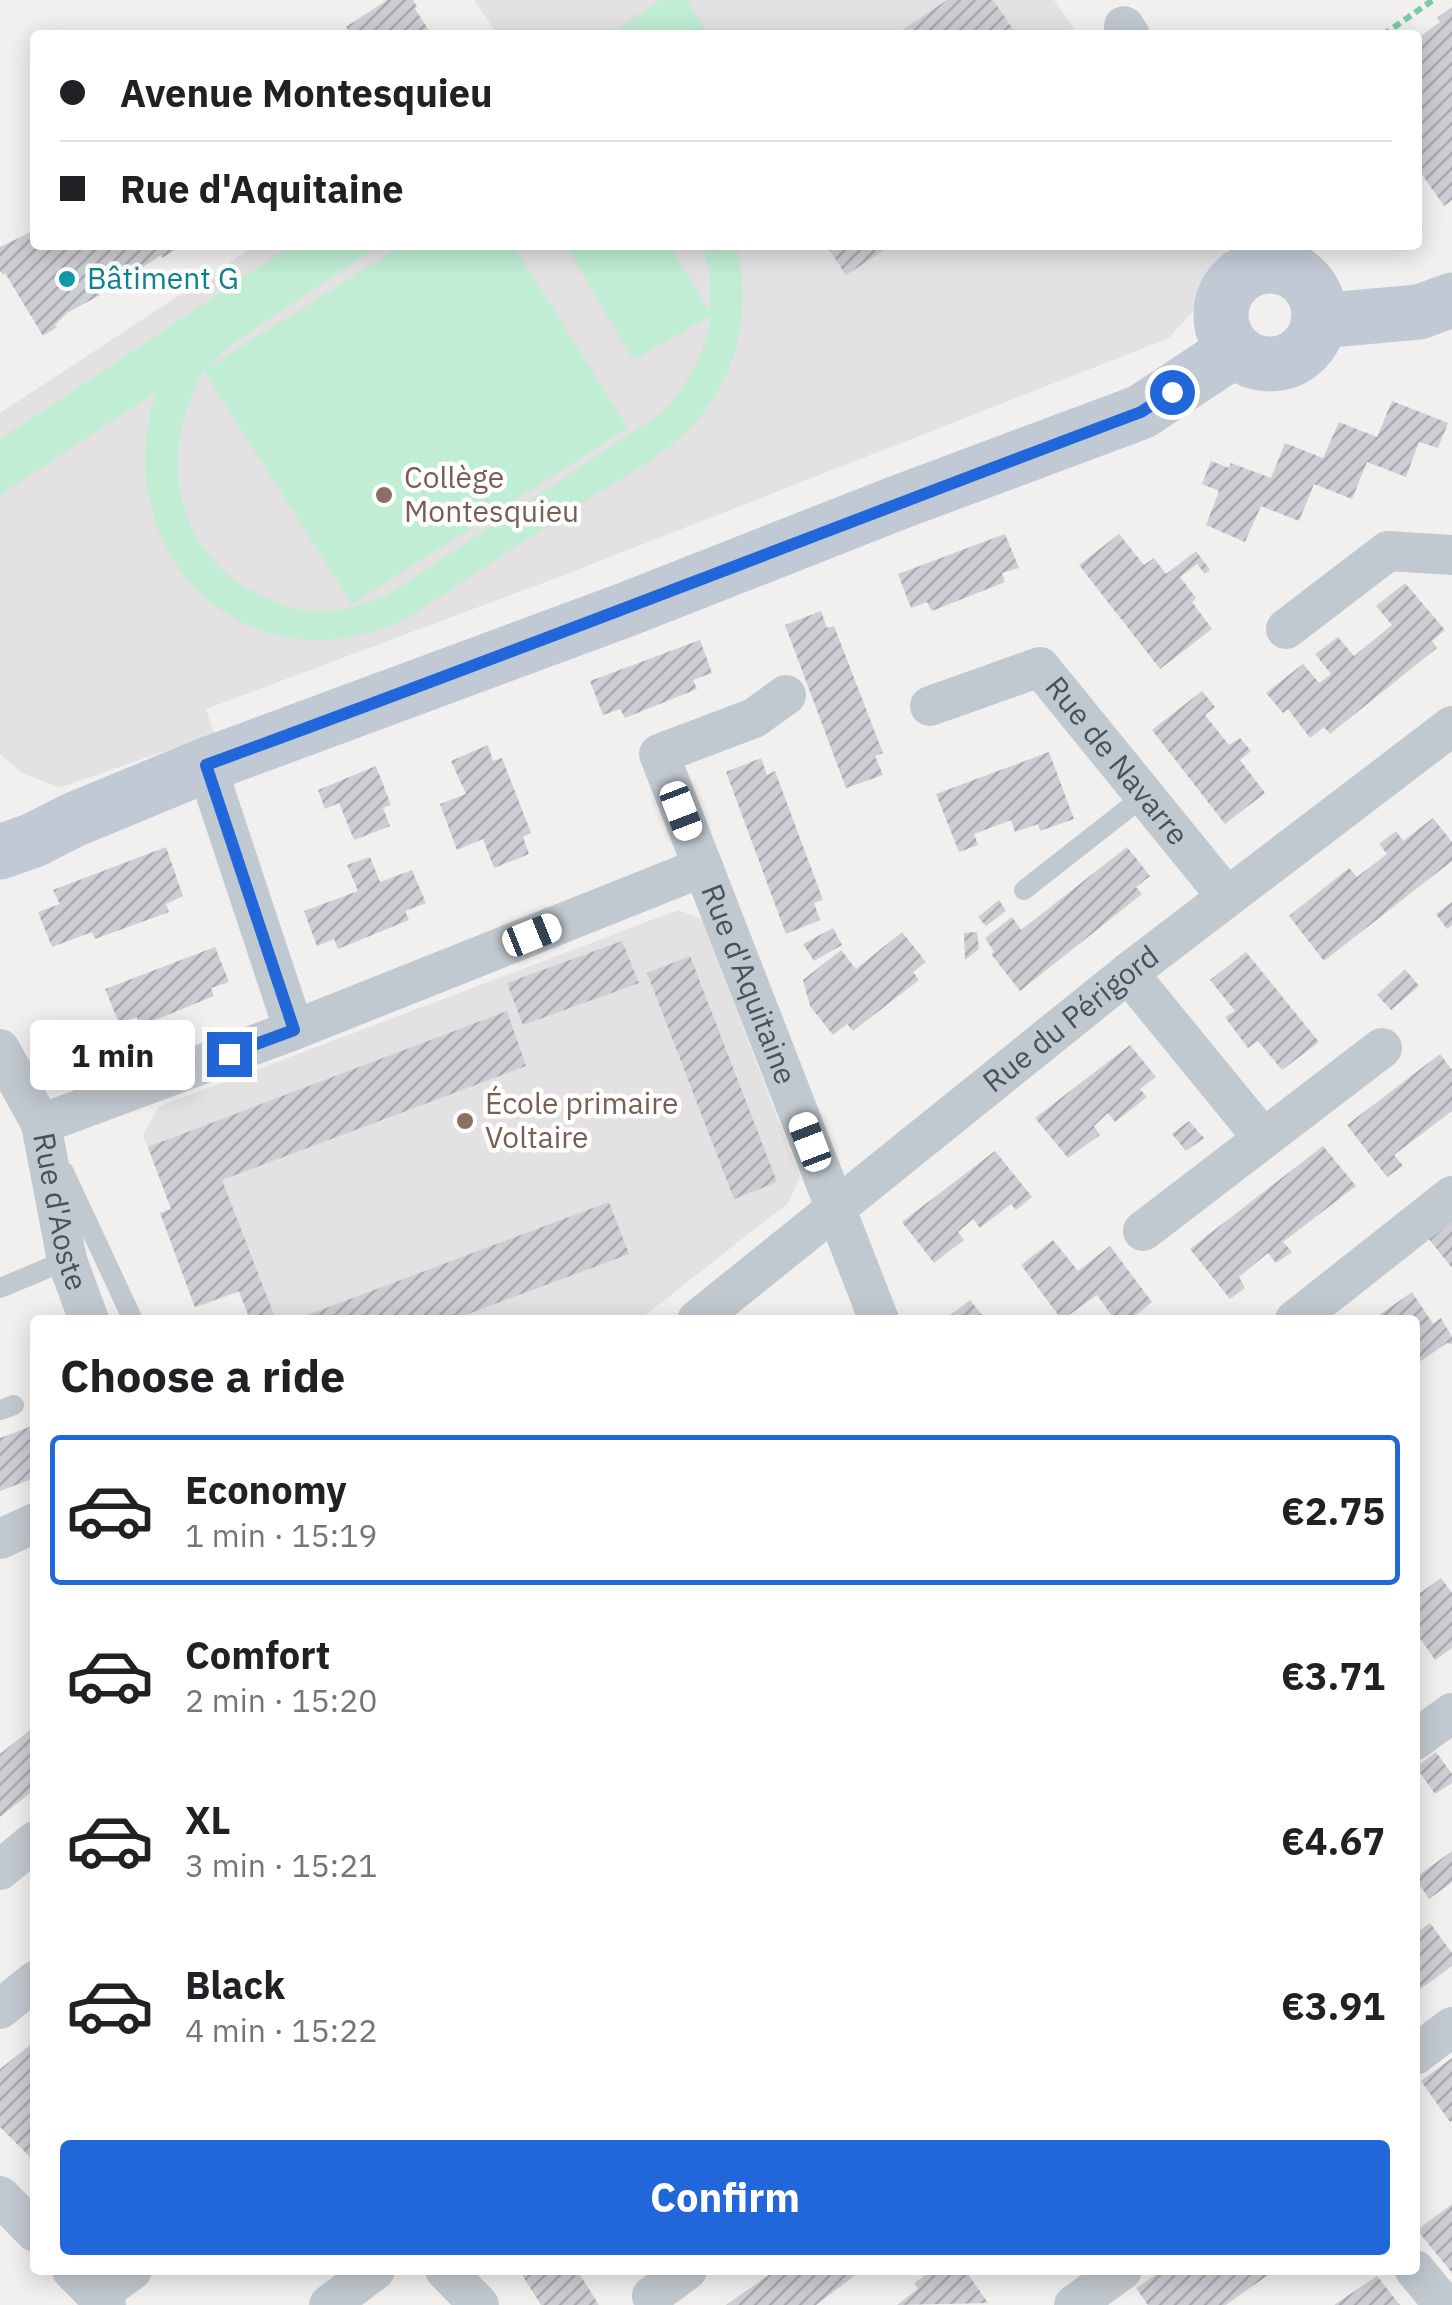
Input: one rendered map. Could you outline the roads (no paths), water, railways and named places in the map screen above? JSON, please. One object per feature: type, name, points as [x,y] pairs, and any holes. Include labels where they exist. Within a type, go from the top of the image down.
[{"type":"street","points":[[1255,256],[1304,279],[1318,304],[1318,322],[1308,347],[1286,362],[1268,364],[1250,361],[1235,350],[1223,331],[1220,311],[1225,293],[1255,256]]},
{"type":"street","points":[[1318,322],[1419,312],[1452,300]]},
{"type":"street","points":[[0,852],[206,765],[1141,412],[1235,350]]},
{"type":"street","points":[[1286,628],[1388,551],[1452,556]]},
{"type":"street","name":"Rue de Navarre","points":[[930,706],[1040,667],[1226,898]]},
{"type":"street","name":"Rue d'Aquitaine","points":[[786,694],[754,718],[659,754],[877,1315]]},
{"type":"street","name":"Rue du Périgord","points":[[703,1315],[1128,973],[1226,898],[1446,743]]},
{"type":"street","points":[[206,765],[294,1030]]},
{"type":"street","points":[[0,811],[72,820]]},
{"type":"street","name":"Rue d'Aquitaine","points":[[41,1124],[294,1030],[703,867]]},
{"type":"street","points":[[1128,973],[1263,1138]]},
{"type":"street","points":[[1142,1231],[1382,1048]]},
{"type":"street","name":"Rue d'Aoste","points":[[3,1063],[41,1124],[66,1260],[87,1315]]},
{"type":"street","points":[[1301,1315],[1452,1196]]},
{"type":"street","points":[[0,1539],[30,1525]]},
{"type":"street","points":[[1420,1736],[1452,1713]]},
{"type":"street","points":[[0,1870],[30,1845]]},
{"type":"street","points":[[0,2009],[30,1984]]},
{"type":"street","points":[[1420,2050],[1452,2028]]},
{"type":"street","points":[[0,2196],[30,2227]]},
{"type":"street","points":[[92,2290],[122,2275]]},
{"type":"street","points":[[329,2305],[368,2275]]},
{"type":"street","points":[[450,2275],[479,2305]]},
{"type":"street","points":[[649,2290],[678,2275]]},
{"type":"street","points":[[1074,2305],[1115,2275]]},
{"type":"street","points":[[1419,2275],[1444,2305]]},
{"type":"lane","points":[[1024,890],[1144,796]]},
{"type":"lane","points":[[41,1124],[131,1315]]},
{"type":"lane","points":[[0,1288],[66,1260]]},
{"type":"place","name":"Bâtiment G","points":[[67,279]]},
{"type":"place","name":"Collège Montesquieu","points":[[384,495]]},
{"type":"place","name":"École primaire Voltaire","points":[[465,1121]]}]
